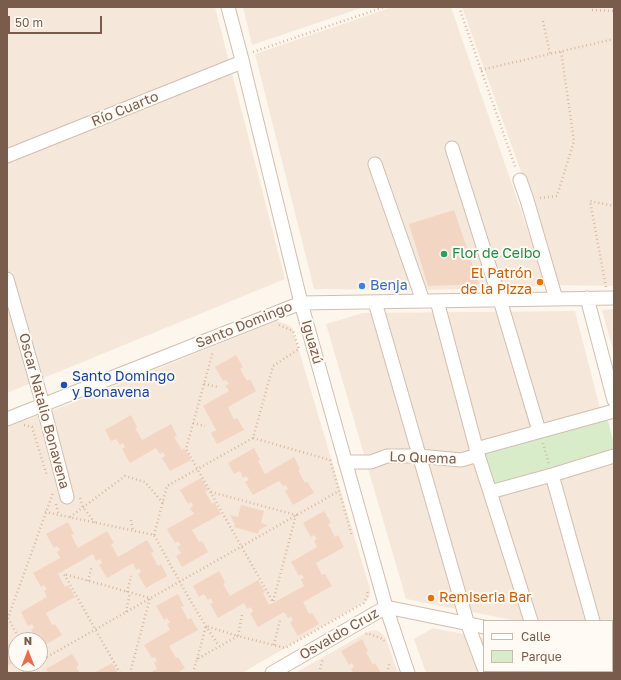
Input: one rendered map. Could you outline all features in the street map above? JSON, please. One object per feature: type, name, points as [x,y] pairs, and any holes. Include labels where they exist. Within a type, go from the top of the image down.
[{"type":"street","name":"Iguazú","points":[[228,7],[301,303],[386,607],[408,673]]},
{"type":"street","name":"Río Cuarto","points":[[7,156],[242,59]]},
{"type":"street","points":[[452,148],[500,300],[539,432]]},
{"type":"street","points":[[375,164],[423,301]]},
{"type":"street","points":[[520,180],[556,299]]},
{"type":"street","name":"Oscar Natalio Bonavena","points":[[7,279],[43,405],[73,495]]},
{"type":"street","points":[[587,298],[614,400]]},
{"type":"street","name":"Santo Domingo","points":[[7,418],[301,303],[611,298]]},
{"type":"street","points":[[436,301],[477,452],[531,620]]},
{"type":"street","points":[[375,302],[468,624],[483,665]]},
{"type":"street","name":"Lo Quema","points":[[345,462],[371,462],[387,456],[419,456],[461,460],[477,452],[539,432],[614,411]]},
{"type":"street","points":[[490,492],[614,456]]},
{"type":"street","points":[[552,475],[593,620]]},
{"type":"street","points":[[386,607],[483,628]]},
{"type":"street","name":"Osvaldo Cruz","points":[[272,673],[386,607]]},
{"type":"path","points":[[242,59],[384,7]]},
{"type":"path","points":[[459,7],[520,180]]},
{"type":"path","points":[[592,10],[614,12]]},
{"type":"path","points":[[543,21],[550,54]]},
{"type":"path","points":[[481,70],[614,39]]},
{"type":"path","points":[[527,200],[558,196],[574,141],[561,51]]},
{"type":"path","points":[[611,298],[590,202],[614,206]]},
{"type":"path","points":[[253,438],[272,366],[299,349],[293,331],[280,325],[272,328]]},
{"type":"path","points":[[205,353],[213,351],[186,449],[272,602],[296,515]]},
{"type":"path","points":[[204,384],[218,387]]},
{"type":"path","points":[[193,423],[205,426]]},
{"type":"path","points":[[20,424],[32,427],[48,478]]},
{"type":"path","points":[[539,432],[552,475]]},
{"type":"path","points":[[219,646],[154,536],[167,486],[253,438],[330,460],[353,542]]},
{"type":"path","points":[[70,517],[125,476],[145,482],[163,503]]},
{"type":"path","points":[[48,656],[339,491],[350,478]]},
{"type":"path","points":[[211,492],[296,515]]},
{"type":"path","points":[[16,632],[8,618],[52,493],[59,515]]},
{"type":"path","points":[[73,495],[95,523]]},
{"type":"path","points":[[46,512],[154,536]]},
{"type":"path","points":[[131,520],[133,531]]},
{"type":"path","points":[[88,581],[92,566]]},
{"type":"path","points":[[120,673],[64,574],[150,598]]},
{"type":"path","points":[[126,612],[131,576]]},
{"type":"path","points":[[206,626],[285,648],[364,603],[368,594],[366,586]]},
{"type":"path","points":[[130,673],[150,598]]},
{"type":"path","points":[[238,636],[242,615]]},
{"type":"path","points":[[274,645],[280,620]]},
{"type":"path","points":[[193,673],[206,626]]},
{"type":"path","points":[[361,636],[367,633],[384,639],[386,647]]},
{"type":"path","points":[[197,659],[238,636]]},
{"type":"path","points":[[319,673],[323,658],[329,655]]},
{"type":"path","points":[[387,673],[390,662]]},
{"type":"shaded area","points":[[7,7],[215,7],[285,279],[7,393]]},
{"type":"shaded area","points":[[243,7],[364,7],[252,45]]},
{"type":"shaded area","points":[[392,7],[451,7],[547,286],[428,290],[314,289],[255,54]]},
{"type":"shaded area","points":[[462,7],[614,7],[614,286],[558,285],[529,194]]},
{"type":"shaded area","points":[[614,309],[614,354],[602,310]]},
{"type":"shaded area","points":[[575,311],[614,463],[614,640],[613,620],[512,620],[406,599],[326,324],[363,313]]},
{"type":"shaded area","points":[[276,321],[284,323],[292,327],[370,589],[370,597],[366,601],[242,673],[7,673],[7,427],[72,403]]},
{"type":"shaded area","points":[[433,628],[483,638],[483,672],[613,672],[614,665],[614,673],[426,673],[414,639]]},
{"type":"shaded area","points":[[375,630],[380,632],[386,639],[398,673],[295,673],[369,631]]},
{"type":"green space","points":[[607,417],[614,444],[614,451],[492,486],[482,451]]},
{"type":"building","name":"Flor de Ceibo","points":[[454,210],[479,284],[428,286],[409,224]]},
{"type":"building","points":[[236,355],[243,367],[240,369],[247,381],[250,379],[256,391],[228,407],[234,420],[237,418],[244,430],[217,444],[211,433],[216,430],[203,406],[229,391],[225,385],[229,384],[226,380],[223,381],[215,367]]},
{"type":"building","points":[[131,415],[137,427],[135,428],[142,440],[171,424],[177,436],[174,437],[182,450],[184,448],[191,460],[170,471],[162,458],[165,456],[163,452],[160,454],[156,448],[130,463],[122,449],[125,447],[123,443],[120,445],[116,439],[111,441],[105,430]]},
{"type":"building","points":[[254,448],[260,460],[258,461],[265,474],[294,457],[300,469],[298,470],[305,483],[307,481],[314,493],[293,505],[285,491],[288,489],[286,485],[283,486],[279,481],[253,495],[245,482],[249,480],[246,476],[243,478],[240,471],[234,474],[228,463]]},
{"type":"building","points":[[201,478],[208,490],[205,491],[212,504],[214,502],[221,514],[192,530],[199,542],[202,541],[208,552],[182,567],[176,556],[181,553],[177,547],[181,545],[178,541],[175,543],[167,529],[194,514],[190,508],[193,506],[191,502],[188,504],[180,490]]},
{"type":"building","points":[[241,505],[264,511],[261,523],[268,525],[259,530],[258,534],[234,527],[235,524],[230,515],[238,517]]},
{"type":"building","points":[[324,511],[331,523],[328,524],[335,537],[338,535],[344,547],[316,563],[322,575],[325,574],[332,586],[303,602],[309,614],[312,613],[319,624],[298,636],[290,622],[293,621],[291,616],[288,618],[284,612],[258,627],[250,613],[253,612],[251,607],[247,609],[244,603],[218,618],[210,604],[213,603],[211,598],[208,600],[204,594],[199,597],[193,586],[219,571],[225,582],[223,584],[230,596],[258,580],[265,592],[263,593],[269,605],[304,586],[301,579],[304,578],[301,574],[299,576],[291,562],[317,547],[314,541],[317,539],[314,535],[311,537],[303,523]]},
{"type":"building","points":[[68,522],[74,534],[71,535],[78,548],[107,531],[114,543],[111,544],[118,557],[147,540],[154,552],[151,553],[158,566],[161,564],[167,576],[146,588],[138,574],[141,572],[139,568],[136,570],[133,563],[107,578],[99,565],[102,563],[100,559],[96,561],[93,554],[58,574],[65,587],[68,585],[75,597],[46,613],[52,625],[55,624],[62,635],[48,643],[48,632],[32,632],[31,630],[34,628],[32,624],[28,626],[21,612],[47,597],[44,591],[47,589],[44,585],[41,587],[33,573],[60,558],[57,552],[60,550],[57,546],[54,548],[46,534]]},
{"type":"building","points":[[178,594],[184,606],[181,607],[188,620],[191,618],[198,630],[169,646],[176,658],[178,657],[185,668],[177,673],[149,673],[157,669],[154,663],[157,661],[155,657],[152,658],[144,645],[170,630],[167,624],[170,622],[167,618],[164,620],[156,606]]},
{"type":"building","points":[[362,639],[368,651],[366,652],[373,665],[375,663],[381,673],[353,673],[351,669],[354,667],[352,663],[349,665],[341,651]]},
{"type":"building","points":[[7,641],[8,665],[7,666]]},
{"type":"building","points":[[72,654],[79,665],[76,667],[80,673],[48,673],[48,668]]},
{"type":"building","points":[[112,663],[118,673],[94,673]]},
{"type":"place","name":"Flor de Ceibo","points":[[444,254]]},
{"type":"place","name":"El Patrón de la Pizza","points":[[540,282]]},
{"type":"place","name":"Benja","points":[[362,286]]},
{"type":"place","name":"Santo Domingo y Bonavena","points":[[64,385]]},
{"type":"place","name":"Remiseria Bar","points":[[431,598]]}]
